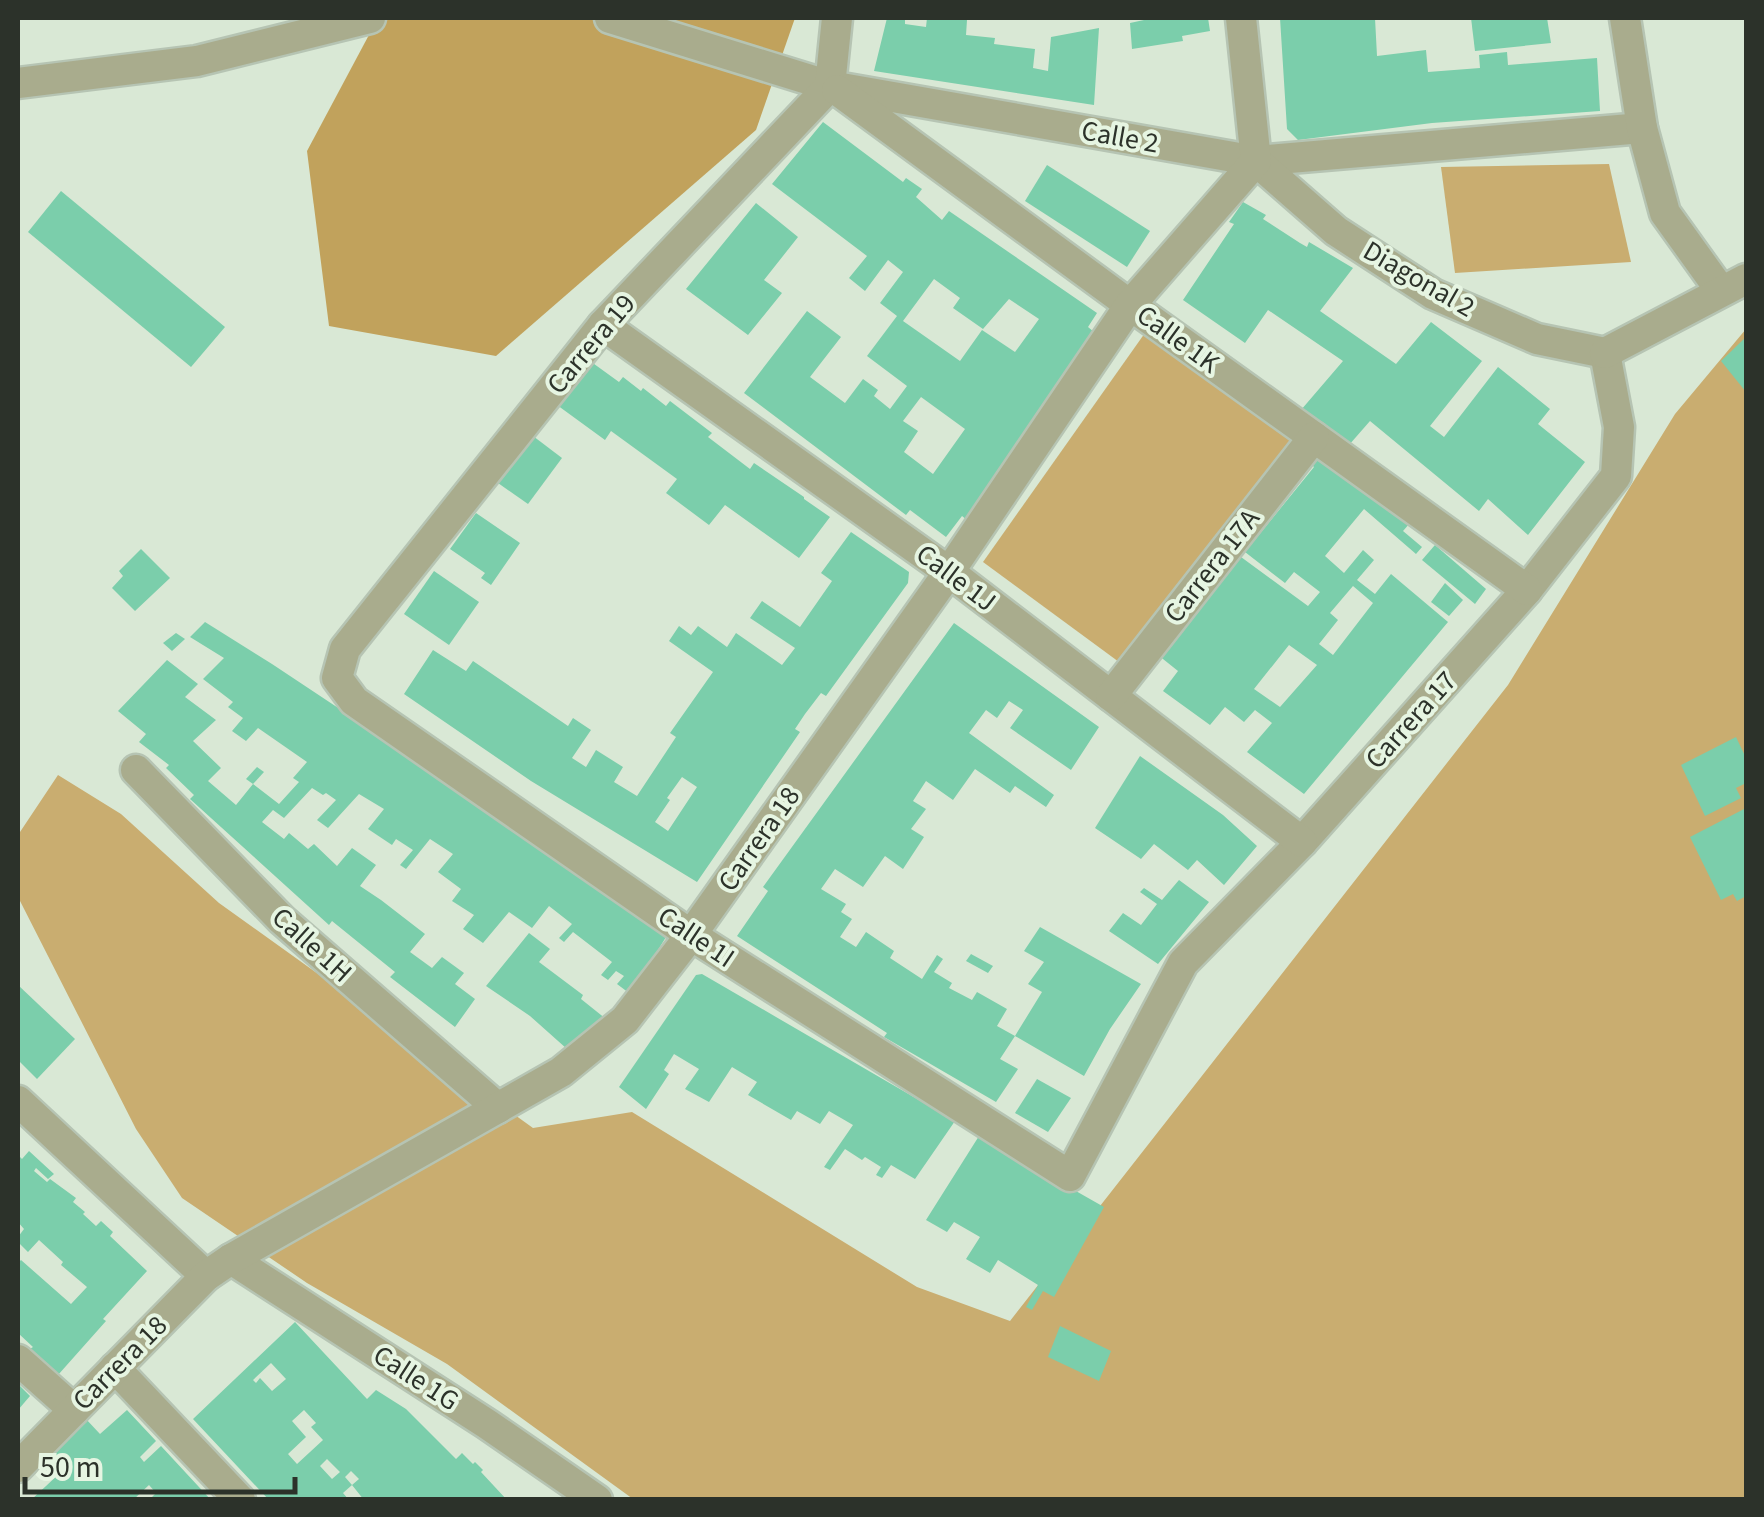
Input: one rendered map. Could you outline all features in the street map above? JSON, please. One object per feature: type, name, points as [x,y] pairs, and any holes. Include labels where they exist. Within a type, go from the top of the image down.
[{"type":"street","points":[[18,84],[197,61],[370,18]]},
{"type":"street","name":"Calle 2","points":[[610,18],[830,86],[1256,161],[1642,128]]},
{"type":"street","points":[[830,86],[837,18]]},
{"type":"street","points":[[1242,18],[1256,161]]},
{"type":"street","points":[[1606,353],[1734,285],[1665,212],[1642,128],[1625,18]]},
{"type":"street","name":"Calle 1K","points":[[830,86],[1527,590]]},
{"type":"street","name":"Carrera 19","points":[[337,678],[346,649],[603,325],[830,86]]},
{"type":"street","name":"Carrera 18","points":[[18,1467],[219,1268],[561,1072],[624,1020],[691,935],[948,572],[1130,305],[1256,161]]},
{"type":"street","name":"Diagonal 2","points":[[1256,161],[1336,230],[1434,294],[1537,339],[1606,353]]},
{"type":"street","name":"Calle 1J","points":[[603,325],[948,572],[1302,842]]},
{"type":"street","name":"Carrera 17","points":[[1070,1176],[1184,962],[1302,842],[1527,590],[1616,476],[1619,428],[1606,353]]},
{"type":"street","name":"Carrera 17A","points":[[1110,696],[1314,437]]},
{"type":"street","name":"Calle 1I","points":[[337,678],[354,700],[691,935],[1070,1176]]},
{"type":"street","name":"Calle 1H","points":[[136,770],[282,920],[498,1108]]},
{"type":"street","name":"Calle 1G","points":[[18,1102],[219,1268],[487,1424],[597,1500]]},
{"type":"street","points":[[18,1360],[74,1410]]},
{"type":"street","points":[[114,1368],[240,1500]]},
{"type":"shaded area","points":[[378,18],[795,18],[756,130],[496,356],[329,326],[307,151]]},
{"type":"shaded area","points":[[1609,164],[1631,262],[1455,273],[1441,167]]},
{"type":"shaded area","points":[[1152,323],[1294,437],[1119,662],[983,562]]},
{"type":"shaded area","points":[[1746,329],[1746,1499],[633,1499],[447,1364],[307,1283],[182,1198],[136,1129],[18,897],[18,835],[58,775],[121,814],[219,903],[533,1128],[632,1112],[917,1287],[1010,1321],[1508,685],[1675,414]]},
{"type":"building","points":[[887,18],[905,18],[905,24],[926,27],[927,18],[967,20],[966,35],[995,38],[994,44],[1035,49],[1033,68],[1048,71],[1051,37],[1099,28],[1094,105],[874,71]]},
{"type":"building","points":[[1144,18],[1208,18],[1210,31],[1182,36],[1183,41],[1132,49],[1130,23]]},
{"type":"building","points":[[1280,18],[1375,18],[1377,56],[1426,50],[1428,72],[1480,68],[1479,55],[1507,52],[1508,65],[1597,58],[1600,111],[1432,123],[1298,140],[1287,129]]},
{"type":"building","points":[[1471,18],[1547,18],[1551,43],[1475,51]]},
{"type":"building","points":[[823,122],[903,182],[906,178],[922,189],[916,197],[942,220],[949,211],[1097,313],[1088,327],[1094,332],[967,520],[962,516],[946,537],[910,510],[906,515],[744,393],[807,311],[841,337],[810,377],[845,403],[863,379],[878,390],[874,396],[890,409],[907,386],[867,356],[897,316],[880,303],[903,272],[888,260],[865,291],[849,278],[867,256],[772,184]],"holes":[[[934,279],[960,298],[953,308],[983,329],[1009,299],[1039,319],[1015,352],[982,330],[960,361],[903,321]],[[921,397],[965,429],[933,474],[904,452],[918,431],[903,421]]]},
{"type":"building","points":[[1047,165],[1150,231],[1127,267],[1025,201]]},
{"type":"building","points":[[61,191],[225,327],[191,367],[28,232]]},
{"type":"building","points":[[1243,202],[1300,243],[1307,247],[1309,242],[1353,268],[1320,311],[1396,364],[1431,322],[1482,361],[1430,426],[1444,437],[1498,367],[1550,409],[1538,424],[1585,462],[1528,535],[1488,499],[1479,511],[1370,421],[1349,445],[1301,410],[1343,361],[1268,310],[1245,343],[1183,300],[1234,224],[1229,222]]},
{"type":"building","points":[[756,203],[798,237],[764,280],[782,293],[748,335],[686,289]]},
{"type":"building","points":[[1746,337],[1746,392],[1721,361]]},
{"type":"building","points":[[590,361],[619,382],[623,377],[641,391],[643,388],[666,406],[670,401],[750,469],[754,463],[830,517],[799,558],[725,505],[709,525],[666,493],[677,479],[611,431],[605,440],[557,405]]},
{"type":"building","points":[[533,436],[562,458],[528,504],[498,483]]},
{"type":"building","points":[[1324,449],[1410,523],[1403,531],[1422,547],[1416,554],[1364,509],[1325,556],[1344,573],[1363,550],[1374,560],[1357,580],[1375,594],[1391,574],[1448,622],[1304,794],[1247,752],[1272,723],[1255,710],[1244,722],[1225,707],[1210,725],[1163,691],[1178,671],[1158,655],[1241,557],[1308,606],[1320,592],[1294,572],[1285,583],[1245,552],[1314,467],[1311,464]],"holes":[[[1353,586],[1373,603],[1333,655],[1319,644],[1338,620],[1330,613]],[[1289,645],[1317,665],[1280,707],[1254,689]]]},
{"type":"building","points":[[476,513],[520,543],[491,585],[481,578],[485,573],[450,549]]},
{"type":"building","points":[[851,532],[909,572],[908,583],[826,696],[821,693],[805,714],[795,729],[800,732],[697,882],[531,781],[404,694],[433,650],[466,671],[473,661],[568,726],[573,718],[591,730],[572,758],[586,767],[596,750],[623,767],[614,782],[637,796],[676,737],[670,733],[713,672],[669,641],[679,626],[691,635],[698,626],[727,647],[736,633],[782,665],[795,648],[750,618],[762,601],[800,627],[832,581],[821,573]],"holes":[[[682,777],[697,787],[668,831],[655,822]]]},
{"type":"building","points":[[1435,545],[1486,589],[1475,604],[1422,560]]},
{"type":"building","points":[[141,549],[170,578],[135,611],[112,588],[123,576],[119,571]]},
{"type":"building","points":[[434,571],[479,602],[449,645],[404,614]]},
{"type":"building","points":[[1445,583],[1463,600],[1449,616],[1431,602]]},
{"type":"building","points":[[205,622],[665,925],[666,937],[637,984],[629,993],[617,984],[624,976],[616,971],[608,980],[601,975],[612,962],[573,932],[564,942],[559,938],[572,924],[549,906],[532,928],[509,912],[483,943],[463,929],[474,915],[452,901],[461,889],[438,872],[453,854],[430,839],[406,869],[400,865],[413,850],[396,839],[392,845],[368,829],[384,809],[359,794],[328,828],[317,820],[336,800],[312,788],[284,818],[273,810],[262,822],[284,839],[289,833],[308,849],[314,844],[337,866],[352,848],[376,865],[360,886],[425,934],[410,952],[432,968],[442,957],[464,973],[455,984],[475,999],[455,1027],[390,977],[395,972],[332,921],[329,925],[190,799],[194,795],[166,768],[169,765],[139,742],[146,734],[118,711],[167,660],[198,684],[185,697],[216,720],[193,741],[221,768],[208,781],[236,805],[253,784],[279,804],[299,782],[293,778],[307,762],[258,728],[246,741],[232,731],[243,718],[228,707],[233,702],[203,679],[224,658],[190,637]]},
{"type":"building","points":[[954,623],[1099,727],[1071,770],[1010,728],[1023,710],[1009,701],[997,718],[986,710],[969,733],[1054,795],[1046,807],[1015,786],[1010,793],[975,769],[953,800],[926,781],[913,801],[926,809],[911,829],[924,837],[903,869],[885,856],[863,887],[835,869],[821,889],[846,904],[841,912],[852,919],[840,937],[856,947],[866,932],[894,951],[890,958],[922,979],[937,955],[943,959],[934,972],[952,983],[949,988],[972,1000],[977,992],[1007,1009],[997,1026],[1015,1036],[1000,1059],[1018,1069],[996,1102],[884,1037],[887,1033],[737,936],[768,891],[763,887]]},
{"type":"building","points":[[176,633],[185,639],[172,651],[163,643]]},
{"type":"building","points":[[1736,737],[1746,758],[1746,783],[1736,788],[1741,798],[1705,816],[1681,765]]},
{"type":"building","points":[[1140,756],[1223,815],[1257,846],[1224,885],[1197,860],[1188,870],[1154,844],[1141,859],[1095,828]]},
{"type":"building","points":[[257,767],[264,772],[253,784],[246,779]]},
{"type":"building","points":[[1746,808],[1746,896],[1737,901],[1733,894],[1721,900],[1690,837]]},
{"type":"building","points":[[1179,880],[1209,902],[1158,964],[1109,931],[1123,913],[1141,925],[1157,904],[1140,892],[1144,888],[1162,900]]},
{"type":"building","points":[[1040,927],[1141,984],[1084,1076],[1015,1036],[1042,992],[1028,984],[1044,962],[1024,951]]},
{"type":"building","points":[[529,933],[550,949],[539,962],[583,995],[581,999],[606,1019],[576,1057],[530,1016],[486,986]]},
{"type":"building","points":[[971,954],[993,966],[988,973],[966,961]]},
{"type":"building","points":[[702,974],[955,1121],[915,1179],[891,1165],[882,1178],[876,1175],[881,1167],[845,1149],[830,1170],[824,1167],[853,1125],[829,1111],[820,1124],[797,1111],[791,1120],[748,1095],[757,1082],[732,1067],[709,1102],[685,1089],[699,1069],[674,1054],[664,1070],[669,1074],[646,1109],[619,1087],[696,975]]},
{"type":"building","points":[[18,985],[75,1039],[37,1079],[18,1060]]},
{"type":"building","points":[[1037,1079],[1071,1098],[1048,1132],[1015,1113]]},
{"type":"building","points":[[979,1136],[1104,1207],[1054,1297],[1043,1291],[1032,1310],[1026,1307],[1038,1285],[998,1260],[990,1273],[966,1259],[980,1237],[954,1222],[947,1232],[926,1220]]},
{"type":"building","points":[[29,1151],[54,1174],[48,1179],[36,1168],[34,1171],[76,1198],[73,1202],[83,1214],[96,1226],[101,1221],[113,1232],[110,1236],[147,1271],[58,1375],[18,1333],[18,1263],[21,1260],[71,1304],[87,1287],[39,1240],[28,1252],[18,1242],[24,1229],[18,1222],[18,1155],[22,1159]]},
{"type":"building","points":[[295,1322],[367,1399],[376,1390],[406,1409],[456,1459],[462,1453],[475,1462],[507,1500],[364,1500],[352,1485],[343,1493],[349,1500],[269,1500],[193,1419]],"holes":[[[271,1363],[286,1379],[272,1391],[260,1378],[256,1383],[253,1380]],[[304,1410],[316,1423],[311,1427],[323,1440],[297,1464],[288,1454],[306,1437],[292,1421]],[[327,1459],[340,1472],[332,1479],[320,1466]],[[351,1471],[359,1479],[352,1485],[345,1477]]]},
{"type":"building","points":[[1060,1326],[1111,1351],[1099,1381],[1048,1357]]},
{"type":"building","points":[[18,1384],[30,1396],[18,1410]]},
{"type":"building","points":[[127,1410],[156,1441],[140,1457],[144,1462],[161,1446],[211,1500],[149,1500],[156,1493],[149,1485],[133,1500],[31,1500],[61,1472],[44,1454],[85,1418],[100,1434]]}]
